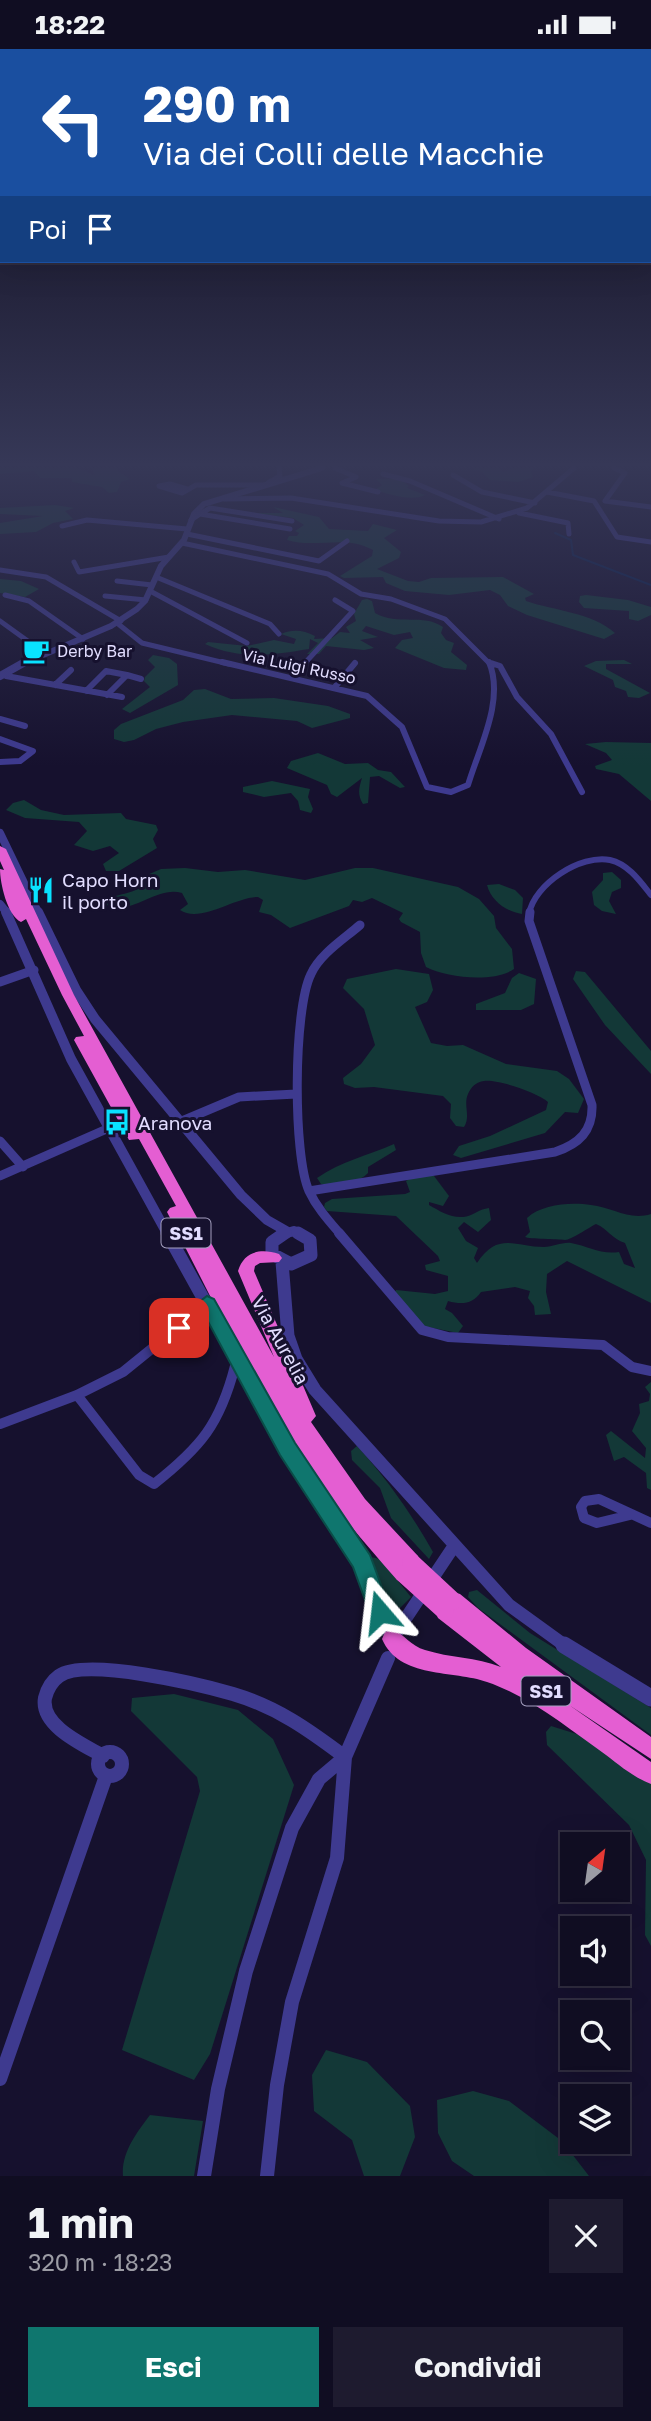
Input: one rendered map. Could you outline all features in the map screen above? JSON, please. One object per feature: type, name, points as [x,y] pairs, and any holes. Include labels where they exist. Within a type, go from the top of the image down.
[{"type":"highway","name":"Via Aurelia","points":[[0,849],[68,995],[269,1366],[317,1448],[408,1568]]},
{"type":"highway","name":"Via Aurelia","points":[[0,872],[8,905],[295,1435],[342,1503],[515,1669],[651,1767]]},
{"type":"highway","points":[[0,883],[8,905]]},
{"type":"highway","points":[[276,1254],[254,1258],[247,1264],[246,1271],[302,1405],[359,1505]]},
{"type":"highway","name":"Via Aurelia","points":[[449,1606],[651,1749]]},
{"type":"highway","points":[[390,1648],[417,1658],[476,1668],[511,1682],[651,1774]]},
{"type":"street","points":[[77,567],[79,572],[107,567]]},
{"type":"street","points":[[2,677],[34,659],[119,625],[146,600],[162,567]]},
{"type":"street","points":[[298,567],[326,573],[361,594],[437,614],[491,663],[500,666],[517,697],[549,731],[582,792]]},
{"type":"street","name":"Via Luigi Russo","points":[[0,570],[49,578],[119,625],[126,635],[142,643],[368,696],[391,715],[409,739],[425,785],[453,792],[465,788],[470,782],[488,721],[494,697],[491,663]]},
{"type":"street","points":[[156,577],[270,624],[279,634]]},
{"type":"street","points":[[117,581],[151,588],[247,643]]},
{"type":"street","points":[[5,596],[29,601],[83,639]]},
{"type":"street","points":[[105,596],[146,600]]},
{"type":"street","points":[[291,678],[354,611],[335,600]]},
{"type":"street","points":[[0,621],[43,652]]},
{"type":"street","points":[[2,677],[43,652],[64,646]]},
{"type":"street","points":[[335,687],[355,663]]},
{"type":"street","points":[[55,685],[71,670]]},
{"type":"street","points":[[86,691],[106,671],[141,678]]},
{"type":"street","points":[[107,695],[127,675]]},
{"type":"street","points":[[2,677],[122,697]]},
{"type":"street","points":[[0,719],[25,726]]},
{"type":"street","points":[[0,739],[33,751],[20,761],[0,762]]},
{"type":"street","points":[[0,833],[76,990],[100,1026],[268,1227],[276,1254],[291,1348],[309,1381],[454,1546],[525,1618],[651,1698]]},
{"type":"street","points":[[309,1191],[555,1151],[579,1140],[591,1127],[592,1105],[530,921],[529,905],[541,890],[569,871],[601,859],[630,870],[651,895]]},
{"type":"street","points":[[8,905],[9,915],[64,1044],[109,1128],[288,1449],[362,1562],[390,1648]]},
{"type":"street","points":[[360,925],[311,972],[296,1050],[296,1094],[302,1169],[309,1191],[328,1220],[422,1330],[448,1337],[603,1345],[613,1350],[629,1368],[651,1371]]},
{"type":"street","points":[[0,982],[34,970]]},
{"type":"street","points":[[182,1121],[239,1097],[296,1094]]},
{"type":"street","points":[[0,1176],[109,1128]]},
{"type":"street","points":[[0,1141],[23,1167]]},
{"type":"street","points":[[258,1213],[288,1232],[301,1233],[313,1245],[311,1255],[293,1274],[284,1305]]},
{"type":"street","points":[[276,1254],[288,1232]]},
{"type":"street","points":[[276,1254],[302,1262]]},
{"type":"street","points":[[0,1424],[77,1395],[142,1360],[207,1304]]},
{"type":"street","points":[[77,1395],[139,1475],[154,1484],[207,1440],[225,1407],[235,1366],[239,1363]]},
{"type":"street","points":[[630,1515],[651,1523]]},
{"type":"street","points":[[267,2176],[277,2085],[292,2002],[337,1858],[345,1757],[390,1648],[454,1546]]},
{"type":"street","points":[[106,1776],[116,1774],[121,1760],[114,1753],[103,1756],[48,1719],[44,1707],[48,1691],[60,1675],[87,1669],[109,1670],[232,1694],[291,1717],[345,1757]]},
{"type":"street","points":[[103,1756],[99,1767],[106,1776]]},
{"type":"street","points":[[204,2176],[218,2089],[262,1913],[303,1804],[318,1779],[345,1757]]},
{"type":"street","points":[[0,2078],[106,1776]]},
{"type":"green space","points":[[354,567],[380,567],[377,569],[408,581],[419,582],[431,578],[503,577],[534,594],[525,598],[526,601],[584,616],[615,633],[604,639],[527,615],[508,606],[500,595],[490,590],[449,595],[405,591],[386,583],[383,577],[340,576]]},
{"type":"green space","points":[[0,579],[21,581],[39,589],[25,597],[0,593]]},
{"type":"green space","points":[[580,596],[628,600],[651,607],[651,615],[638,621],[629,619],[629,611],[584,608],[579,602]]},
{"type":"green space","points":[[362,600],[372,601],[375,613],[384,617],[427,621],[443,627],[441,633],[446,640],[454,643],[451,652],[467,665],[466,670],[444,668],[395,648],[402,640],[413,638],[410,632],[394,635],[366,626],[362,631],[378,637],[360,640],[374,648],[364,650],[326,646],[319,654],[307,654],[318,643],[310,639],[309,649],[269,654],[231,652],[205,644],[208,642],[247,646],[274,640],[294,644],[296,639],[281,634],[302,631],[315,636],[314,639],[332,638],[340,632],[350,633],[346,627],[356,621],[354,614]]},
{"type":"green space","points":[[153,655],[169,658],[177,664],[178,685],[130,713],[122,709],[150,687],[144,681],[155,667],[148,660]]},
{"type":"green space","points":[[624,660],[632,664],[606,664],[606,669],[650,693],[639,698],[628,697],[626,691],[615,687],[613,680],[584,666],[596,661]]},
{"type":"green space","points":[[205,689],[231,699],[274,698],[328,706],[350,714],[350,718],[312,728],[297,721],[232,715],[183,722],[156,729],[134,740],[124,742],[114,739],[114,730],[121,724],[183,700],[194,690]]},
{"type":"green space","points":[[651,743],[651,801],[619,774],[596,769],[595,766],[612,760],[606,753],[585,744]]},
{"type":"green space","points":[[318,753],[345,764],[368,763],[378,770],[391,772],[405,787],[400,788],[379,776],[370,777],[368,803],[363,804],[359,791],[362,778],[337,797],[331,794],[327,785],[287,768],[291,761]]},
{"type":"green space","points":[[272,781],[310,789],[308,797],[313,809],[311,813],[300,810],[298,801],[291,793],[264,797],[243,792],[243,787]]},
{"type":"green space","points":[[24,800],[41,810],[64,815],[121,813],[126,819],[156,825],[158,830],[153,839],[157,848],[119,871],[106,871],[103,864],[119,853],[110,846],[93,851],[74,845],[87,831],[79,822],[25,818],[6,810],[13,803]]},
{"type":"green space","points":[[185,868],[218,872],[245,870],[305,880],[355,868],[373,868],[458,887],[479,899],[494,916],[496,928],[512,949],[514,969],[495,976],[470,977],[446,974],[426,967],[421,953],[420,932],[401,922],[399,919],[403,913],[372,898],[362,902],[353,900],[349,906],[290,928],[271,915],[259,912],[263,900],[258,897],[197,914],[180,910],[188,904],[182,893],[162,893],[124,907],[114,908],[105,904],[104,901],[132,892],[148,882],[147,875],[161,869]]},
{"type":"green space","points":[[612,872],[621,880],[621,888],[612,892],[609,901],[616,914],[602,911],[594,905],[592,892],[603,880],[603,873]]},
{"type":"green space","points":[[499,884],[515,890],[523,898],[522,914],[505,908],[492,896],[487,885]]},
{"type":"green space","points":[[396,969],[429,974],[433,990],[427,1002],[415,1007],[431,1043],[463,1045],[506,1064],[557,1071],[569,1079],[584,1099],[578,1113],[565,1112],[545,1133],[461,1158],[453,1155],[459,1146],[490,1136],[546,1110],[548,1102],[508,1084],[481,1082],[474,1085],[468,1094],[464,1127],[456,1126],[450,1118],[451,1104],[443,1096],[374,1087],[355,1088],[344,1084],[343,1078],[361,1064],[375,1045],[364,1009],[343,988],[347,979]]},
{"type":"green space","points":[[576,971],[585,972],[651,1051],[651,1074],[605,1025],[573,979]]},
{"type":"green space","points":[[519,973],[536,979],[534,1004],[521,1010],[476,1010],[476,1004],[505,993],[512,978]]},
{"type":"green space","points":[[394,1144],[396,1150],[368,1167],[368,1173],[358,1180],[326,1185],[321,1184],[317,1178],[345,1163]]},
{"type":"green space","points":[[415,1176],[434,1176],[449,1196],[443,1206],[429,1202],[429,1205],[445,1213],[461,1217],[489,1208],[491,1220],[478,1232],[464,1222],[458,1228],[466,1241],[478,1248],[474,1258],[477,1263],[492,1247],[500,1244],[544,1247],[568,1243],[600,1251],[619,1252],[624,1264],[635,1268],[625,1243],[596,1224],[565,1240],[532,1238],[525,1237],[530,1232],[527,1218],[549,1207],[575,1204],[599,1206],[635,1216],[651,1214],[651,1303],[567,1261],[547,1274],[546,1292],[551,1314],[535,1315],[534,1306],[528,1298],[530,1291],[515,1287],[481,1292],[467,1303],[448,1301],[445,1309],[463,1326],[458,1333],[423,1326],[394,1295],[396,1290],[435,1294],[448,1291],[448,1276],[426,1270],[425,1265],[440,1261],[438,1256],[396,1216],[327,1211],[324,1207],[325,1203],[332,1199],[405,1194],[410,1192],[406,1181]]},
{"type":"green space","points":[[651,1382],[651,1490],[647,1488],[646,1473],[624,1457],[614,1461],[606,1435],[611,1431],[645,1458],[646,1448],[632,1431],[640,1413],[639,1404],[649,1401],[650,1394],[645,1387]]},
{"type":"green space","points":[[357,1446],[416,1524],[433,1552],[429,1559],[391,1518],[380,1488],[352,1460],[351,1451]]},
{"type":"green space","points":[[371,1557],[380,1559],[411,1597],[400,1608],[390,1603],[369,1562]]},
{"type":"green space","points":[[477,1590],[530,1633],[651,1708],[651,1735],[478,1608],[468,1597],[469,1592]]},
{"type":"green space","points":[[174,1694],[238,1710],[273,1739],[294,1785],[210,2054],[194,2080],[122,2050],[200,1791],[197,1777],[131,1711],[132,1698]]},
{"type":"green space","points":[[551,1726],[583,1736],[651,1783],[651,1946],[645,1935],[646,1860],[629,1825],[547,1745],[546,1732]]},
{"type":"green space","points":[[326,2050],[367,2062],[410,2106],[415,2137],[400,2176],[364,2176],[352,2140],[314,2111],[312,2075]]},
{"type":"green space","points":[[473,2091],[509,2101],[560,2139],[560,2154],[572,2154],[589,2176],[474,2176],[452,2161],[438,2133],[437,2100]]},
{"type":"green space","points":[[150,2115],[203,2121],[194,2176],[123,2176],[127,2151]]},
{"type":"waterway","points":[[605,567],[651,585]]},
{"type":"place","name":"Derby Bar","points":[[36,651]]},
{"type":"place","name":"Capo Horn il porto","points":[[41,890]]},
{"type":"place","name":"Aranova","points":[[117,1122]]},
{"type":"route","points":[[179,1328],[207,1304],[288,1449],[362,1562],[380,1612]]}]
